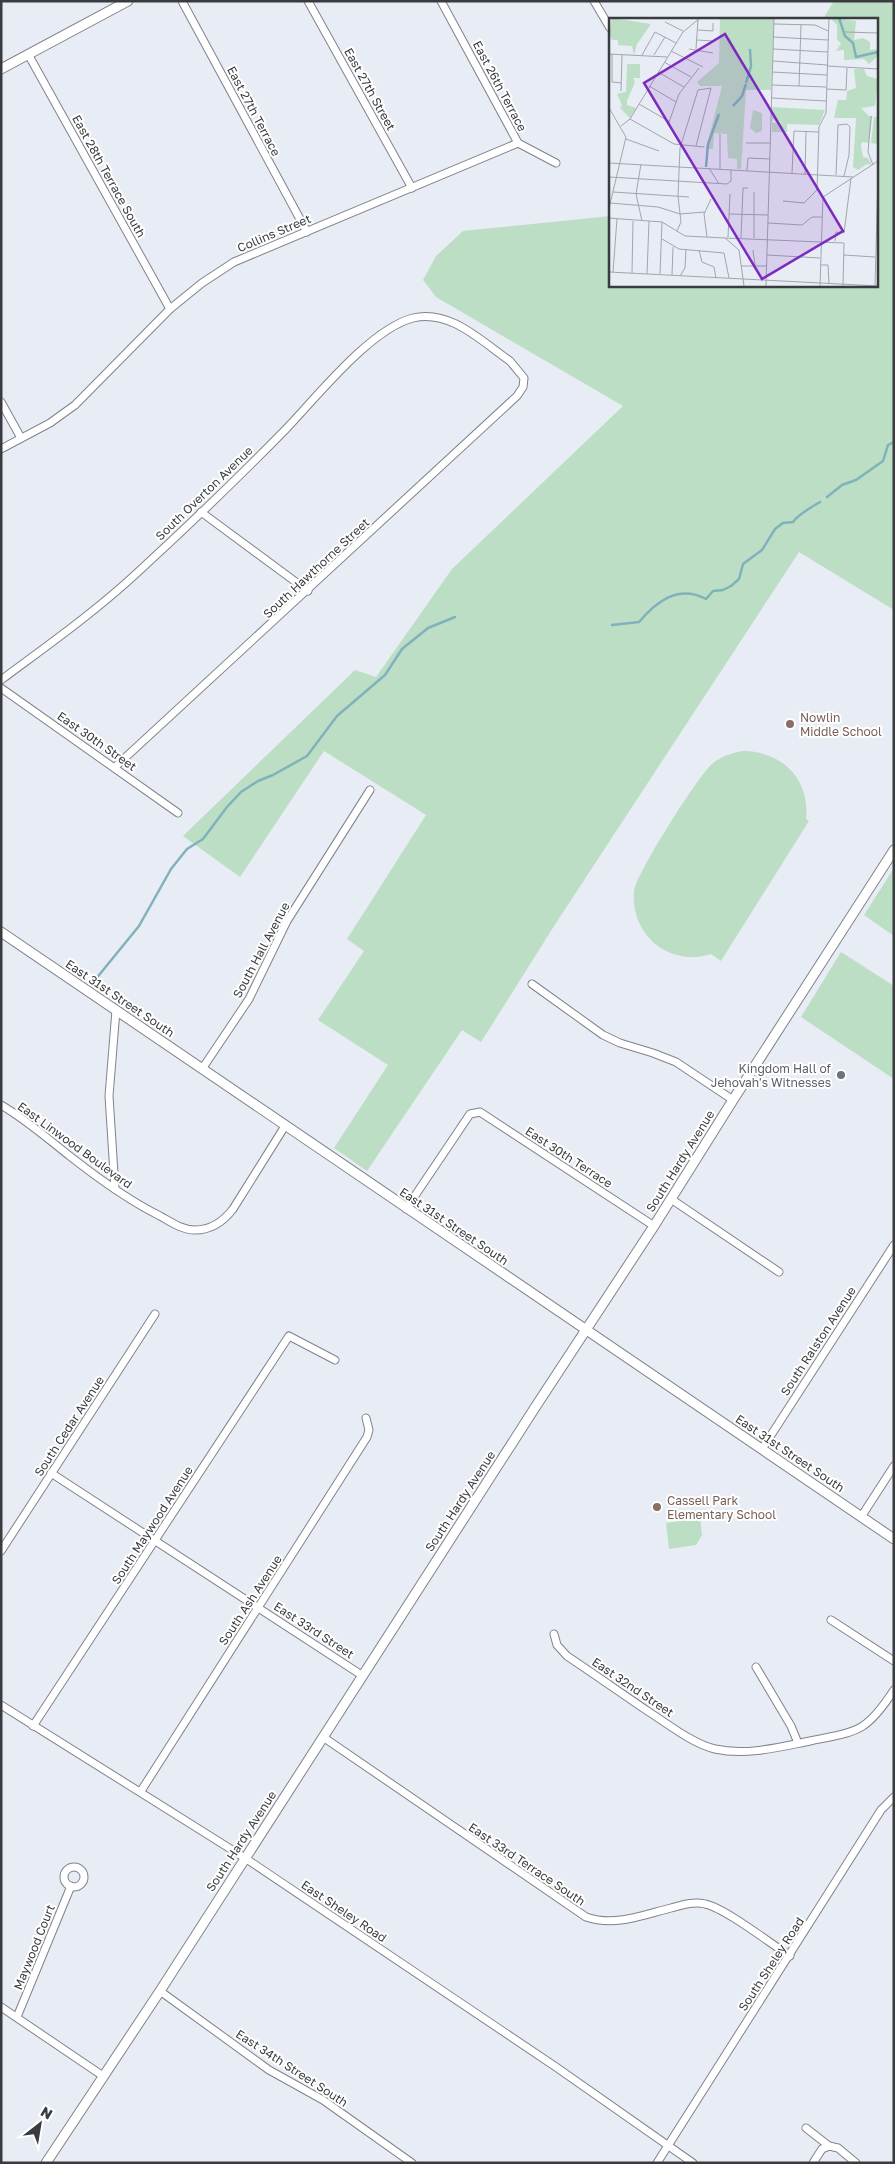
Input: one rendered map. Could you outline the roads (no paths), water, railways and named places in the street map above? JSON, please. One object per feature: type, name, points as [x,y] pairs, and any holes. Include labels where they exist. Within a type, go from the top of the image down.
[{"type":"street","points":[[1,69],[128,1]]},
{"type":"street","name":"East 27th Terrace","points":[[182,1],[307,232]]},
{"type":"street","name":"East 27th Street","points":[[308,1],[412,188]]},
{"type":"street","name":"East 26th Terrace","points":[[441,1],[518,143],[556,163]]},
{"type":"street","points":[[594,1],[609,26]]},
{"type":"street","name":"East 28th Terrace South","points":[[28,54],[170,309]]},
{"type":"street","name":"Collins Street","points":[[1,449],[50,423],[75,405],[170,309],[202,283],[234,262],[518,143]]},
{"type":"street","name":"South Overton Avenue","points":[[1,680],[98,607],[285,430],[355,356],[400,323],[415,318],[436,317],[460,326],[510,360],[518,368],[524,380]]},
{"type":"street","name":"South Hawthorne Street","points":[[115,767],[308,591],[517,396],[524,380]]},
{"type":"street","points":[[1,402],[21,438]]},
{"type":"street","points":[[200,512],[308,591]]},
{"type":"street","name":"East 30th Street","points":[[1,688],[178,813]]},
{"type":"street","name":"South Hall Avenue","points":[[202,1069],[250,999],[288,921],[370,790]]},
{"type":"street","name":"South Hardy Avenue","points":[[46,2163],[160,1992],[894,850]]},
{"type":"street","name":"East 31st Street South","points":[[1,932],[894,1539]]},
{"type":"street","points":[[532,984],[604,1035],[620,1043],[676,1062],[733,1100]]},
{"type":"street","points":[[115,1189],[110,1096],[116,1010]]},
{"type":"street","name":"East Linwood Boulevard","points":[[1,1105],[20,1116],[72,1159],[115,1189],[147,1210],[182,1228],[205,1229],[216,1225],[226,1218],[285,1126]]},
{"type":"street","name":"East 30th Terrace","points":[[406,1209],[470,1114],[480,1112],[654,1226]]},
{"type":"street","points":[[671,1199],[779,1272]]},
{"type":"street","name":"South Ralston Avenue","points":[[762,1449],[894,1245]]},
{"type":"street","name":"South Cedar Avenue","points":[[1,1551],[155,1314]]},
{"type":"street","name":"South Maywood Avenue","points":[[33,1726],[289,1336],[334,1360]]},
{"type":"street","name":"South Ash Avenue","points":[[141,1791],[367,1437],[369,1430],[366,1418]]},
{"type":"street","points":[[861,1517],[894,1466]]},
{"type":"street","name":"East 33rd Street","points":[[51,1473],[363,1676]]},
{"type":"street","points":[[831,1620],[894,1661]]},
{"type":"street","name":"East 32nd Street","points":[[554,1634],[557,1645],[566,1656],[674,1729],[711,1748],[744,1751],[766,1750],[798,1743]]},
{"type":"street","points":[[756,1667],[791,1726],[798,1743],[854,1732],[879,1713],[894,1690]]},
{"type":"street","name":"East Sheley Road","points":[[1,1705],[141,1791],[245,1858],[556,2067],[668,2145]]},
{"type":"street","name":"East 33rd Terrace South","points":[[323,1737],[586,1917],[599,1922],[613,1922],[689,1903],[706,1904],[720,1910],[790,1956]]},
{"type":"street","name":"South Sheley Road","points":[[657,2163],[881,1810],[894,1797]]},
{"type":"street","name":"Maywood Court","points":[[17,2017],[71,1886]]},
{"type":"street","name":"East 34th Street South","points":[[160,1992],[269,2070],[323,2100],[412,2163]]},
{"type":"street","points":[[1,2008],[103,2076]]},
{"type":"street","points":[[806,2128],[828,2146],[838,2148],[856,2163]]},
{"type":"street","points":[[668,2145],[693,2163]]},
{"type":"street","points":[[814,2163],[822,2149],[828,2146]]},
{"type":"waterway","points":[[827,497],[842,485],[856,480],[883,461],[888,445],[894,442]]},
{"type":"waterway","points":[[612,625],[639,622],[660,602],[677,594],[686,593],[706,599],[713,591],[723,590],[731,586],[739,579],[743,564],[762,550],[775,529],[783,523],[793,522],[801,514],[820,502]]},
{"type":"waterway","points":[[95,980],[139,926],[171,869],[187,849],[203,839],[241,792],[258,781],[307,756],[337,716],[385,675],[402,649],[428,628],[455,617]]},
{"type":"place","name":"Nowlin Middle School","points":[[790,724]]},
{"type":"place","name":"Kingdom Hall of Jehovah's Witnesses","points":[[841,1075]]},
{"type":"place","name":"Cassell Park Elementary School","points":[[657,1507]]}]
